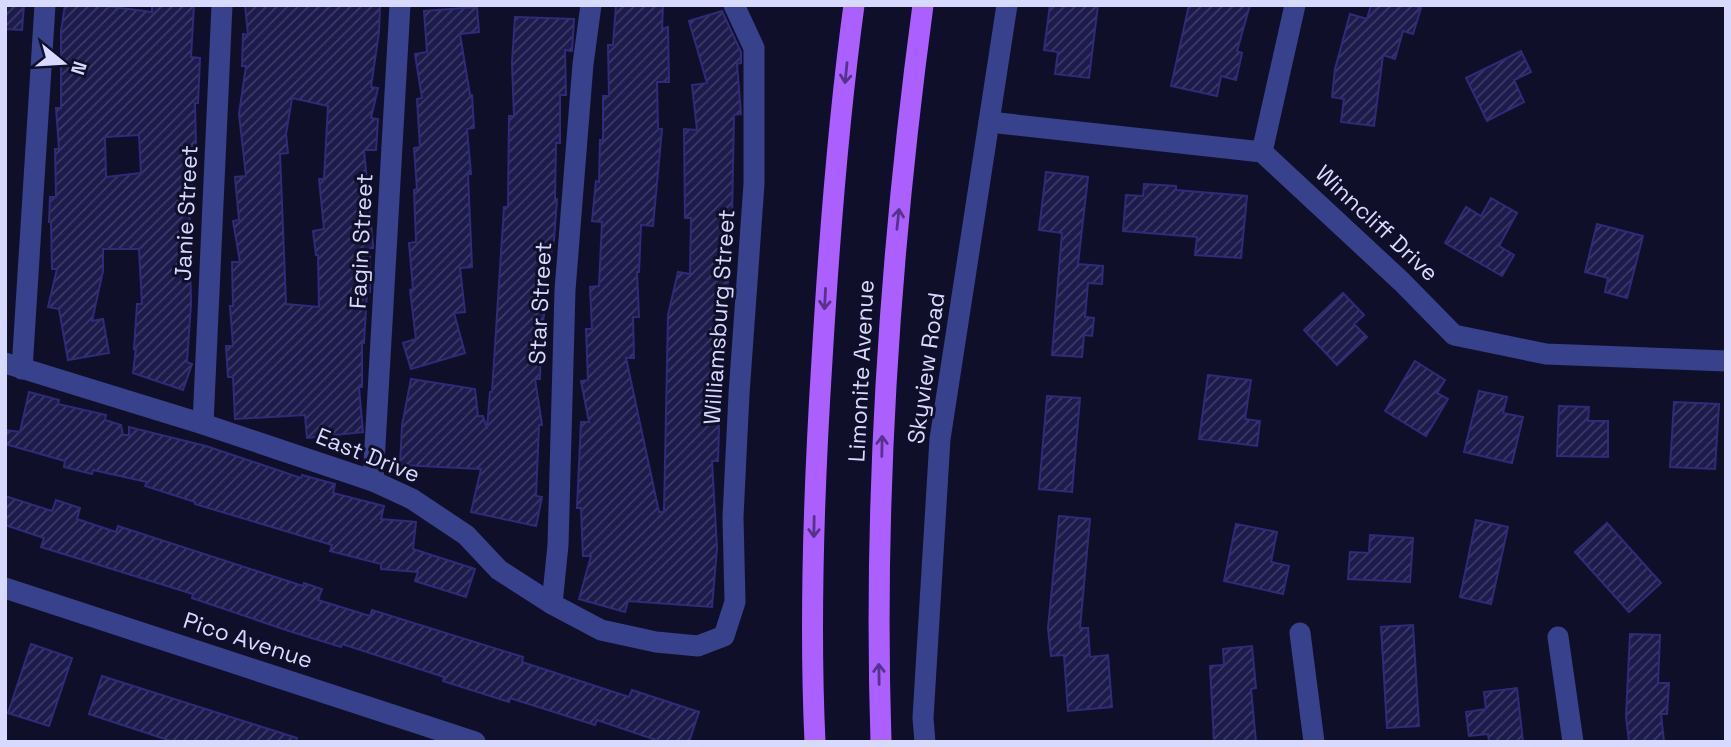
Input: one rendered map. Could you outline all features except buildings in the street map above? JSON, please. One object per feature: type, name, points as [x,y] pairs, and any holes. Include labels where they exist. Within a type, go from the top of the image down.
[{"type":"main road","name":"Limonite Avenue","points":[[815,742],[813,592],[820,395],[828,262],[846,62],[855,5]]},
{"type":"main road","name":"Limonite Avenue","points":[[881,742],[879,629],[883,407],[895,249],[923,5]]},
{"type":"street","points":[[14,366],[45,5]]},
{"type":"street","name":"Janie Street","points":[[203,424],[222,5]]},
{"type":"street","name":"Fagin Street","points":[[373,481],[400,5]]},
{"type":"street","name":"Star Street","points":[[552,604],[558,545],[565,290],[583,64],[591,5]]},
{"type":"street","name":"Williamsburg Street","points":[[724,636],[734,603],[733,504],[738,394],[754,184],[754,48],[734,5]]},
{"type":"street","name":"Skyview Road","points":[[925,742],[923,718],[940,439],[1007,5]]},
{"type":"street","points":[[989,122],[1262,152],[1294,5]]},
{"type":"street","name":"Winncliff Drive","points":[[1262,152],[1402,282],[1454,335],[1546,354],[1726,361]]},
{"type":"street","name":"East Drive","points":[[14,366],[203,424],[373,481],[412,499],[466,535],[499,570],[552,604],[601,630],[656,642],[698,646],[724,636]]},
{"type":"street","name":"Pico Avenue","points":[[5,588],[475,742]]},
{"type":"street","points":[[1300,633],[1314,742]]},
{"type":"street","points":[[1558,638],[1573,742]]}]
